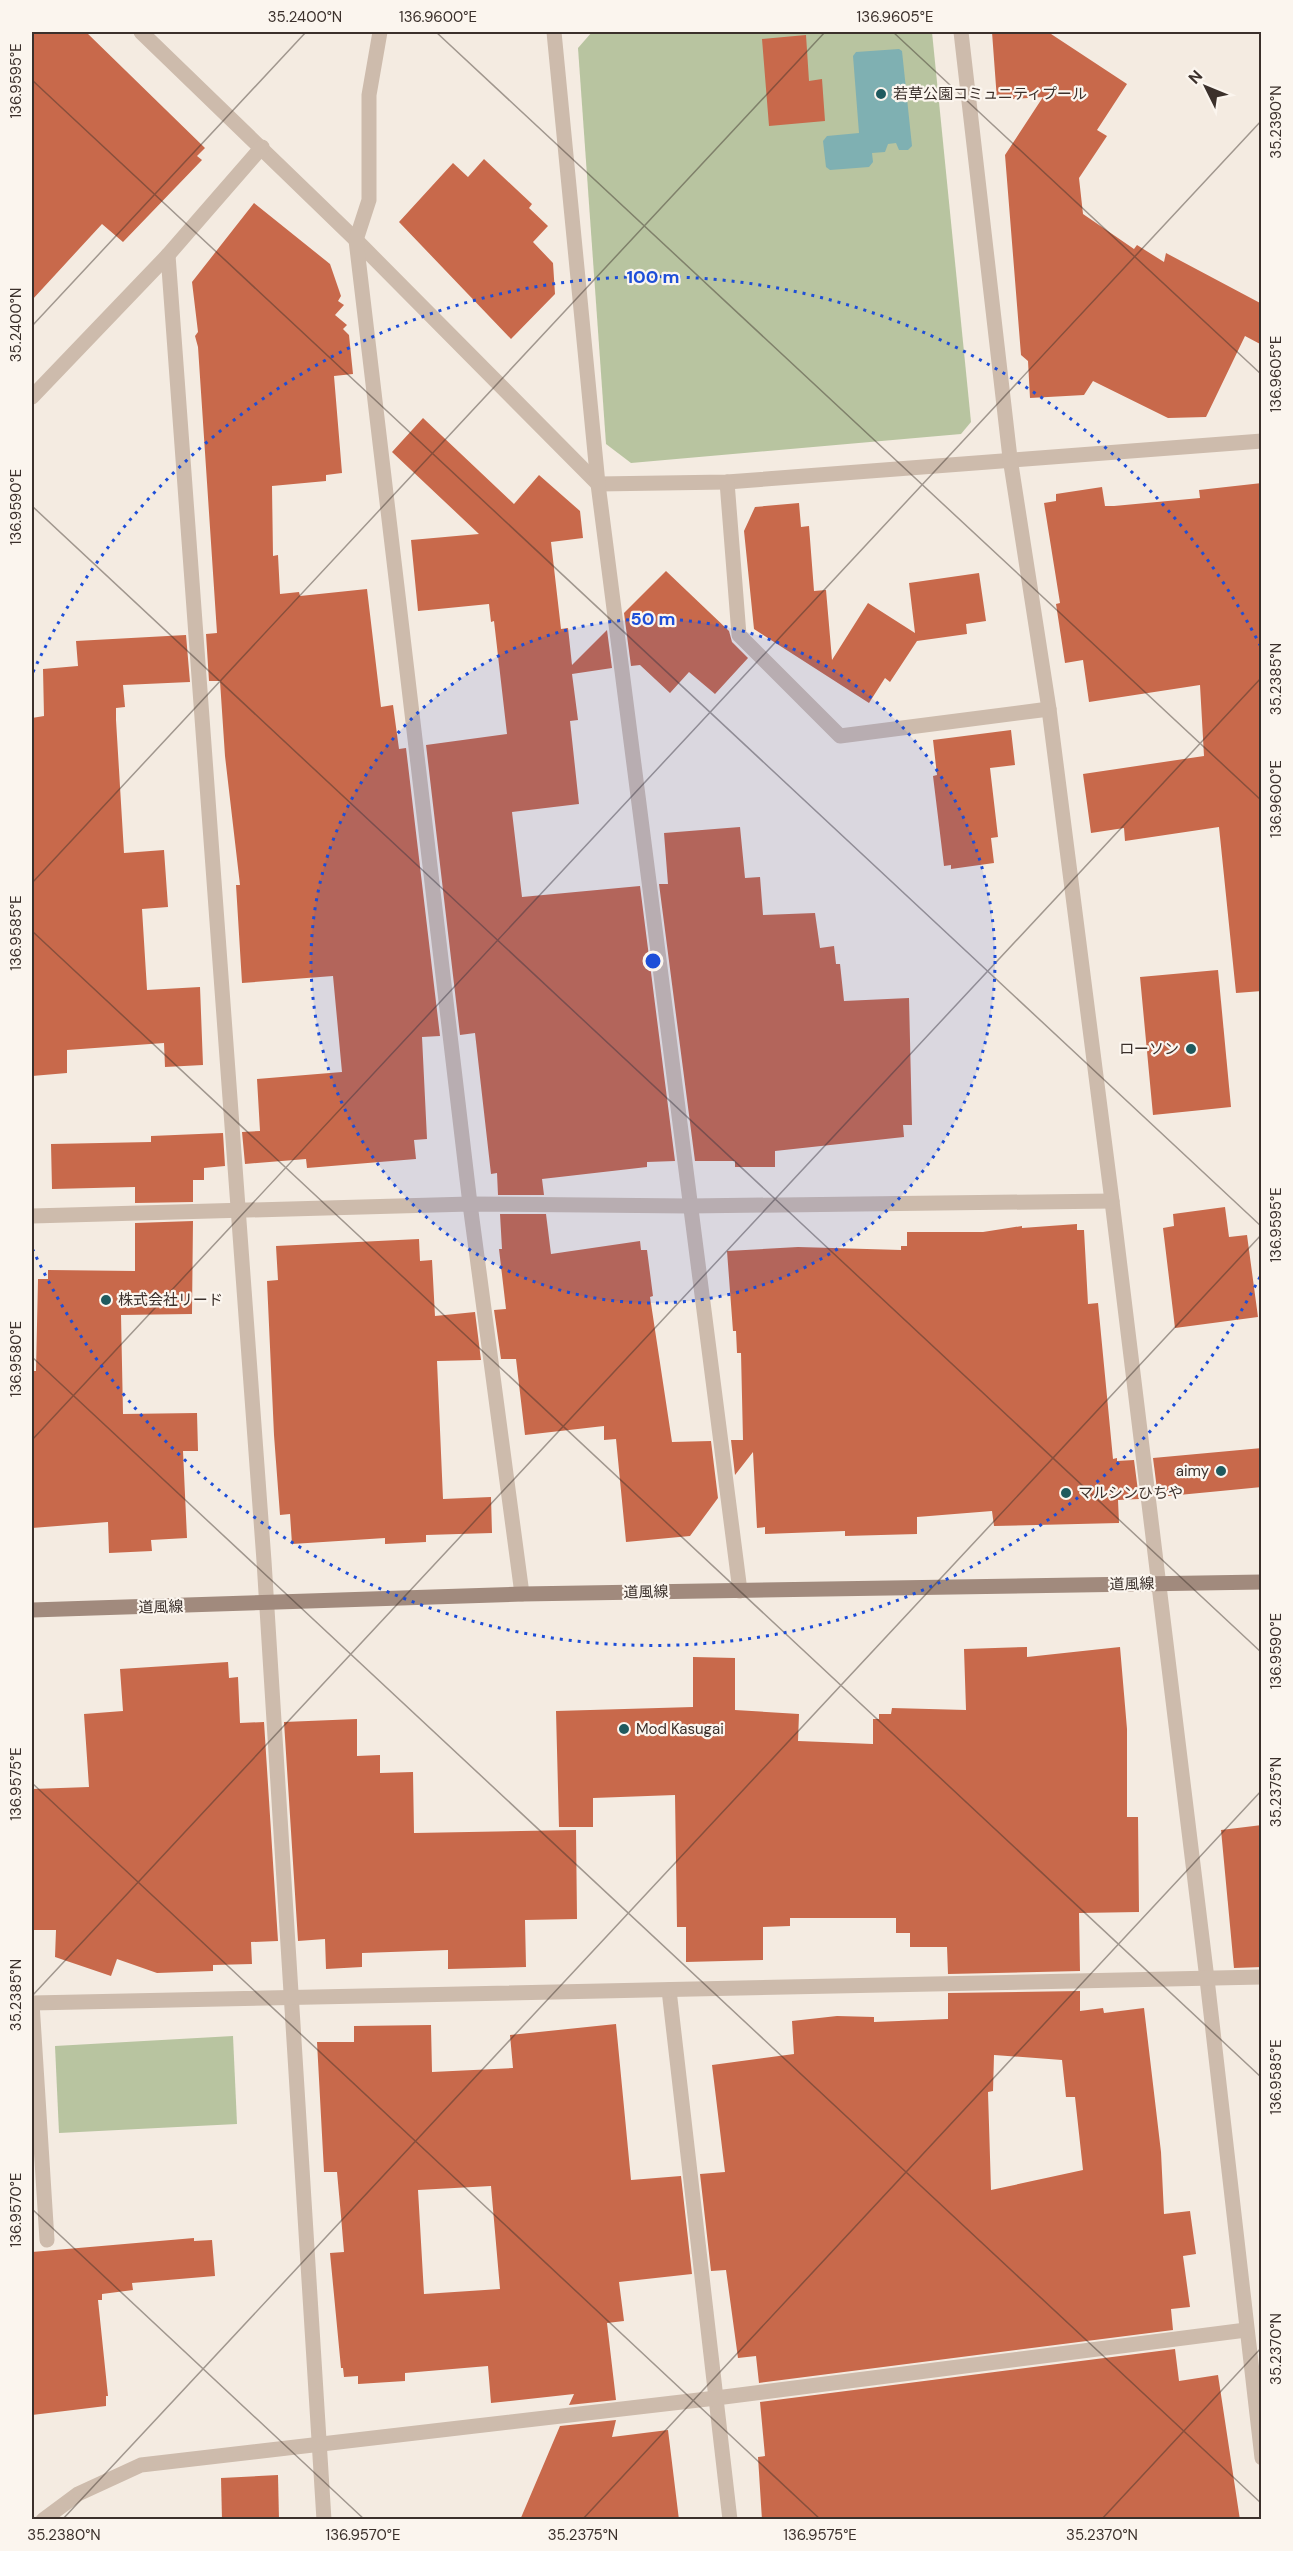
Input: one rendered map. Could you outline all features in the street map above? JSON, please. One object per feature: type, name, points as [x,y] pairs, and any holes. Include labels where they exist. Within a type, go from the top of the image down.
[{"type":"street","points":[[141,32],[262,147],[598,484],[728,482],[1010,458],[1262,441]]},
{"type":"street","points":[[380,32],[369,95],[369,200],[356,240],[471,1204],[522,1594]]},
{"type":"street","points":[[554,32],[598,484],[740,1591]]},
{"type":"street","points":[[961,32],[1010,458],[1049,709],[1112,1201],[1207,1979],[1262,2458]]},
{"type":"street","points":[[32,397],[168,255],[262,147]]},
{"type":"street","points":[[168,255],[267,1604],[324,2520]]},
{"type":"street","points":[[728,482],[739,635],[840,736],[1049,709]]},
{"type":"street","points":[[32,1216],[471,1204],[689,1206],[1112,1201]]},
{"type":"street","name":"道風線","points":[[32,1610],[522,1594],[1262,1582]]},
{"type":"street","points":[[47,2240],[32,2003],[1262,1977]]},
{"type":"street","points":[[669,1990],[730,2520]]},
{"type":"street","points":[[43,2520],[78,2494],[141,2465],[716,2398],[1246,2330]]},
{"type":"green space","points":[[592,32],[932,32],[971,422],[961,434],[631,463],[606,444],[578,48]]},
{"type":"green space","points":[[233,2036],[237,2124],[59,2133],[55,2046]]},
{"type":"water","name":"若草公園コミュニティプール","points":[[899,49],[902,51],[912,146],[908,150],[899,150],[896,143],[888,144],[885,152],[872,153],[873,162],[869,167],[830,170],[826,167],[823,141],[827,136],[859,133],[853,56],[856,52]]},
{"type":"building","points":[[32,32],[86,32],[205,148],[197,156],[202,160],[123,242],[102,224],[32,300]]},
{"type":"building","points":[[992,32],[1048,32],[1127,84],[1097,130],[1107,136],[1079,178],[1083,214],[1134,249],[1137,245],[1164,262],[1166,253],[1262,304],[1262,345],[1245,336],[1206,417],[1168,418],[1093,381],[1084,395],[1030,398],[1028,361],[1021,355],[1005,155],[1043,97],[997,100]]},
{"type":"building","points":[[806,35],[809,81],[822,79],[825,121],[769,126],[762,39]]},
{"type":"building","points":[[484,159],[532,204],[529,208],[548,226],[533,242],[553,263],[555,294],[511,339],[399,222],[453,163],[468,177]]},
{"type":"building","points":[[254,203],[330,264],[341,296],[338,301],[344,305],[335,315],[347,325],[343,329],[349,335],[353,374],[334,376],[342,473],[326,475],[326,481],[272,486],[273,556],[278,555],[280,594],[299,592],[300,596],[367,589],[381,707],[393,705],[399,749],[406,748],[440,1036],[422,1037],[427,1139],[414,1140],[416,1159],[307,1168],[306,1159],[245,1164],[242,1132],[260,1131],[257,1079],[342,1072],[333,976],[242,983],[236,885],[240,885],[225,756],[220,681],[209,681],[206,634],[217,633],[198,347],[195,336],[198,332],[192,282]]},
{"type":"building","points":[[423,418],[514,504],[539,475],[580,511],[583,538],[551,542],[561,629],[568,628],[572,665],[607,630],[612,668],[572,674],[578,720],[570,721],[579,804],[512,812],[522,897],[640,886],[675,1161],[647,1162],[647,1167],[542,1179],[544,1195],[498,1195],[497,1173],[491,1174],[475,1033],[460,1035],[426,745],[507,734],[494,621],[491,622],[489,604],[418,611],[411,540],[479,534],[392,452]]},
{"type":"building","points":[[1262,483],[1262,991],[1236,993],[1219,827],[1125,841],[1124,828],[1091,833],[1083,774],[1204,756],[1200,685],[1089,702],[1083,660],[1065,663],[1056,604],[1060,603],[1044,503],[1056,501],[1056,494],[1102,487],[1105,506],[1114,506],[1200,498],[1199,490]]},
{"type":"building","points":[[799,503],[801,527],[809,526],[814,591],[826,590],[832,660],[868,603],[915,633],[909,583],[979,573],[986,621],[966,624],[967,634],[917,641],[890,682],[885,678],[869,703],[754,629],[744,531],[755,507]]},
{"type":"building","points":[[666,571],[729,631],[732,642],[748,658],[715,694],[689,672],[670,693],[640,665],[631,666],[624,613]]},
{"type":"building","points":[[186,635],[190,682],[123,685],[125,707],[116,708],[116,720],[124,853],[164,850],[168,907],[142,909],[147,990],[200,987],[203,1065],[165,1067],[164,1043],[67,1050],[67,1073],[32,1076],[32,718],[44,716],[43,669],[78,666],[76,641]]},
{"type":"building","points":[[1011,730],[1015,765],[990,768],[998,837],[991,838],[994,863],[951,869],[951,865],[944,866],[933,776],[937,775],[933,740]]},
{"type":"building","points":[[740,827],[745,878],[760,877],[763,915],[815,913],[820,948],[834,946],[836,964],[840,964],[844,1001],[909,998],[912,1125],[903,1125],[904,1137],[775,1151],[775,1167],[735,1167],[735,1161],[695,1161],[659,884],[668,884],[664,833]]},
{"type":"building","points":[[1218,970],[1231,1107],[1153,1115],[1140,977]]},
{"type":"building","points":[[223,1133],[225,1166],[204,1168],[204,1180],[193,1180],[193,1202],[135,1203],[135,1187],[52,1189],[51,1144],[151,1142],[151,1136]]},
{"type":"building","points":[[1225,1207],[1229,1237],[1247,1235],[1258,1317],[1175,1328],[1163,1228],[1174,1226],[1173,1214]]},
{"type":"building","points":[[500,1214],[546,1214],[551,1254],[640,1241],[641,1250],[647,1250],[653,1296],[650,1297],[672,1442],[711,1441],[718,1498],[690,1536],[626,1542],[616,1439],[604,1440],[604,1426],[525,1435],[516,1359],[501,1359],[494,1310],[506,1309],[499,1249],[502,1249]]},
{"type":"building","points":[[193,1221],[192,1314],[121,1315],[123,1414],[197,1413],[198,1451],[183,1451],[187,1538],[151,1540],[152,1551],[109,1553],[108,1522],[32,1528],[32,1371],[36,1371],[38,1279],[48,1279],[48,1270],[135,1271],[135,1223]]},
{"type":"building","points":[[1077,1224],[1077,1230],[1084,1230],[1088,1304],[1098,1303],[1113,1459],[1117,1458],[1117,1461],[1134,1460],[1139,1499],[1118,1500],[1119,1523],[994,1526],[992,1511],[917,1517],[917,1534],[845,1536],[845,1531],[765,1534],[765,1527],[757,1528],[753,1452],[735,1475],[731,1440],[743,1440],[741,1353],[737,1353],[736,1331],[733,1331],[727,1251],[798,1247],[901,1250],[901,1246],[907,1246],[907,1232],[983,1232],[1022,1226],[1022,1228]]},
{"type":"building","points":[[419,1239],[420,1261],[432,1260],[435,1316],[475,1312],[481,1360],[437,1361],[443,1499],[491,1497],[492,1533],[426,1535],[426,1542],[385,1544],[385,1538],[292,1544],[290,1514],[280,1515],[274,1435],[267,1281],[278,1280],[276,1246]]},
{"type":"building","name":"aimy","points":[[1262,1448],[1262,1487],[1158,1497],[1153,1458]]},
{"type":"building","points":[[1027,1647],[1027,1657],[1120,1647],[1127,1729],[1127,1817],[1138,1817],[1139,1912],[1079,1913],[1080,1971],[948,1974],[947,1947],[910,1947],[910,1933],[896,1933],[896,1918],[790,1918],[790,1926],[763,1927],[763,1960],[686,1962],[686,1927],[677,1927],[675,1795],[593,1798],[593,1827],[559,1827],[556,1711],[693,1707],[693,1657],[735,1658],[735,1710],[799,1714],[798,1741],[873,1744],[873,1719],[879,1719],[879,1714],[891,1714],[892,1708],[966,1710],[964,1649]]},
{"type":"building","points":[[228,1662],[229,1678],[238,1677],[240,1723],[264,1722],[278,1941],[251,1942],[252,1964],[213,1965],[213,1971],[157,1973],[117,1959],[111,1976],[55,1957],[56,1930],[32,1930],[32,1789],[89,1787],[84,1714],[123,1711],[120,1669]]},
{"type":"building","points":[[357,1719],[357,1756],[380,1755],[380,1773],[413,1772],[414,1833],[576,1830],[577,1919],[525,1920],[526,1967],[448,1969],[448,1950],[362,1953],[362,1967],[326,1969],[325,1939],[298,1941],[284,1722]]},
{"type":"building","points":[[1262,1825],[1262,1967],[1234,1968],[1221,1830]]},
{"type":"building","points":[[1080,1991],[1080,2011],[1103,2008],[1104,2013],[1144,2008],[1161,2152],[1164,2214],[1190,2211],[1196,2254],[1183,2256],[1190,2307],[1171,2309],[1173,2330],[759,2383],[756,2356],[738,2358],[726,2270],[711,2271],[700,2174],[725,2172],[712,2065],[794,2054],[792,2021],[837,2016],[874,2017],[874,2022],[948,2019],[948,1993]],"holes":[[[994,2055],[1062,2060],[1066,2097],[1075,2097],[1083,2170],[991,2190],[988,2092],[993,2091]]]},
{"type":"building","points":[[616,2024],[631,2180],[681,2176],[692,2274],[619,2282],[624,2321],[607,2323],[616,2400],[569,2405],[574,2394],[491,2403],[488,2366],[405,2373],[405,2381],[358,2384],[358,2376],[344,2377],[343,2368],[341,2368],[330,2253],[344,2252],[337,2172],[324,2172],[317,2042],[354,2042],[354,2026],[431,2025],[432,2072],[513,2068],[510,2035]],"holes":[[[491,2186],[500,2289],[424,2294],[418,2190]]]},
{"type":"building","points":[[194,2238],[194,2241],[212,2240],[215,2276],[132,2283],[133,2290],[102,2294],[102,2300],[98,2300],[108,2396],[106,2396],[106,2406],[32,2415],[32,2252]]},
{"type":"building","points":[[1175,2349],[1179,2381],[1218,2375],[1240,2520],[762,2520],[758,2457],[765,2456],[760,2402]]},
{"type":"building","points":[[616,2420],[612,2437],[668,2430],[679,2520],[520,2520],[560,2426]]},
{"type":"building","points":[[278,2475],[279,2520],[222,2520],[221,2478]]},
{"type":"place","name":"若草公園コミュニティプール","points":[[881,94]]},
{"type":"place","name":"ローソン","points":[[1191,1049]]},
{"type":"place","name":"株式会社リード","points":[[106,1300]]},
{"type":"place","name":"aimy","points":[[1221,1471]]},
{"type":"place","name":"マルシンひちや","points":[[1066,1493]]},
{"type":"place","name":"Mod Kasugai","points":[[624,1729]]}]
